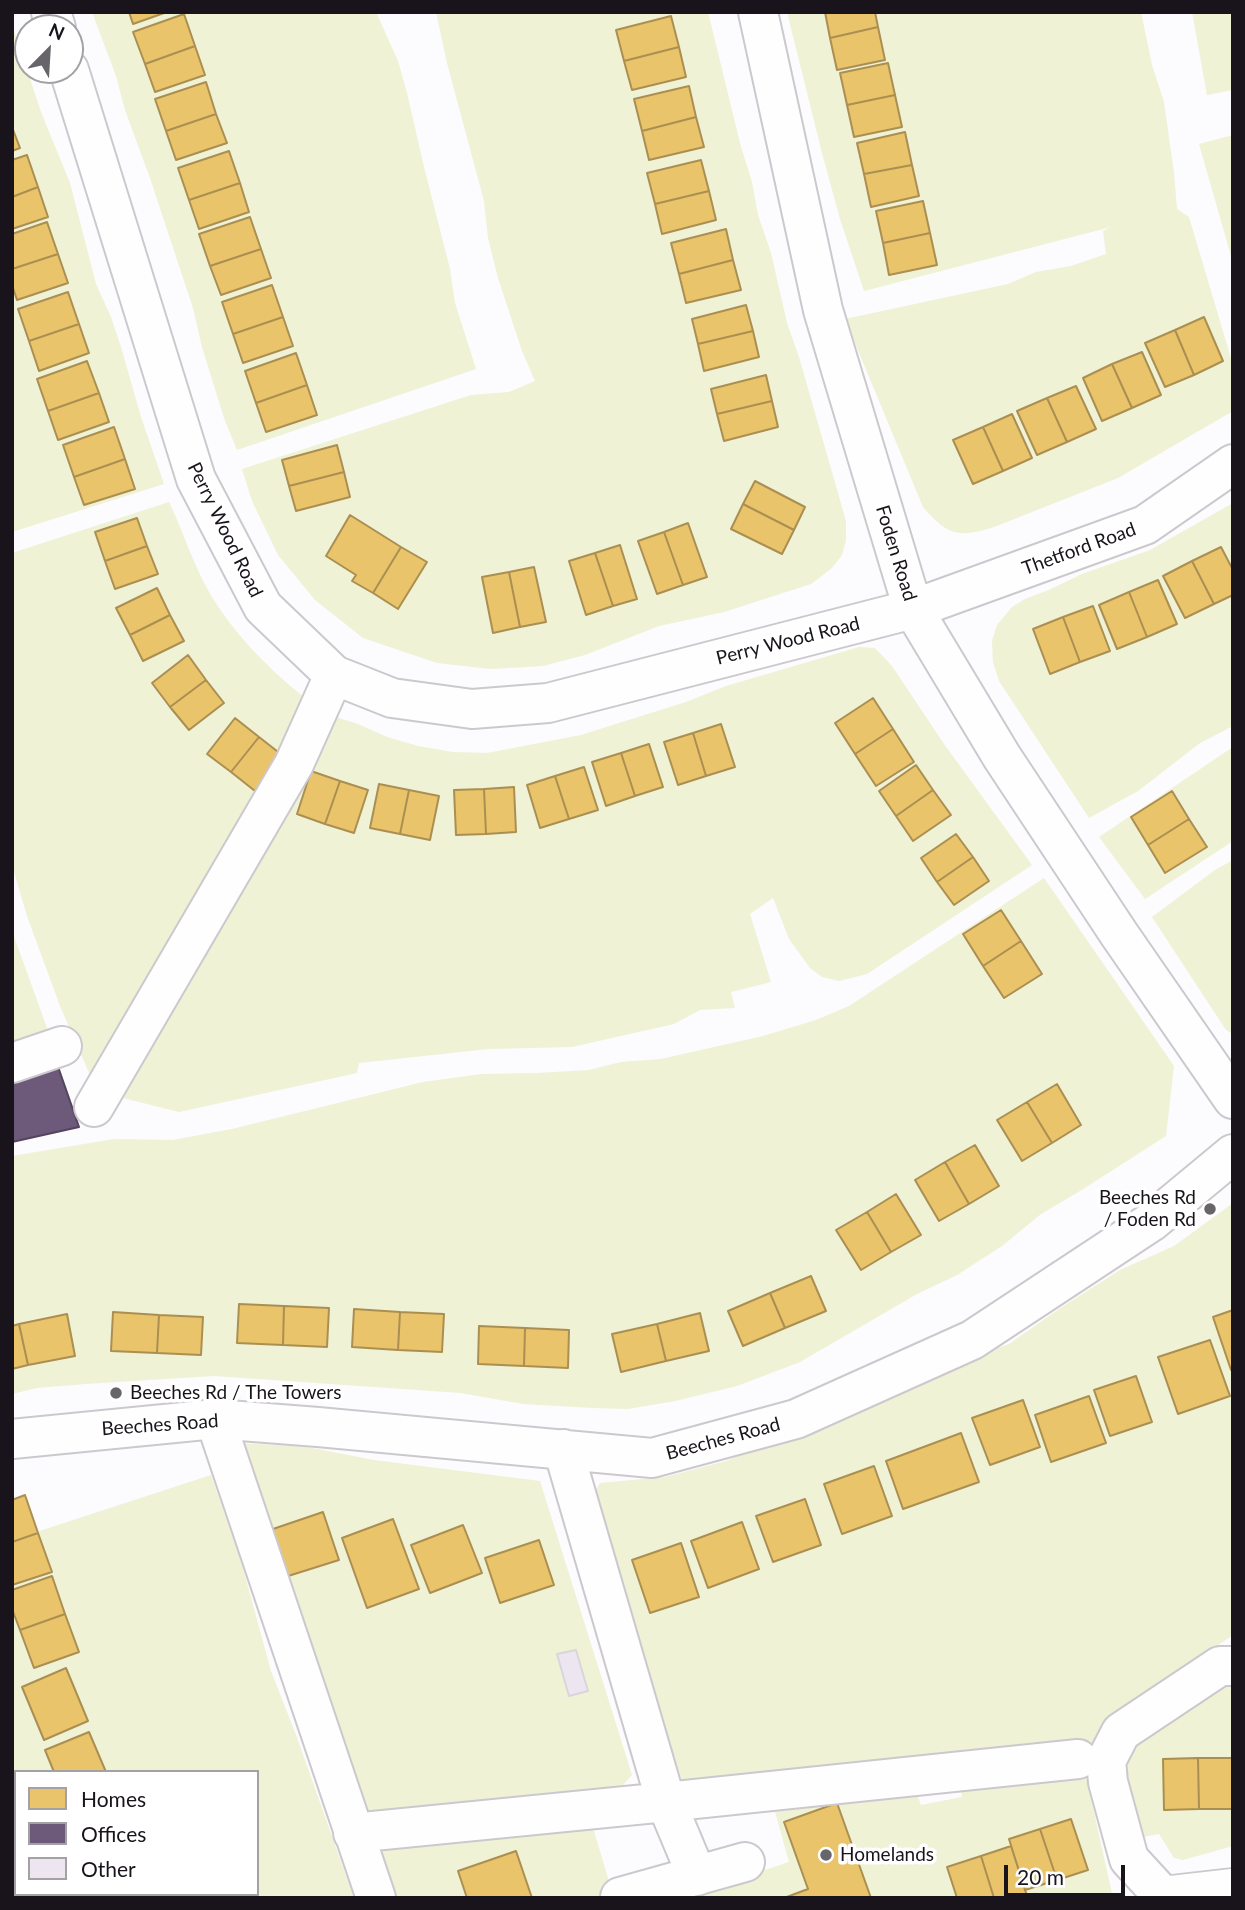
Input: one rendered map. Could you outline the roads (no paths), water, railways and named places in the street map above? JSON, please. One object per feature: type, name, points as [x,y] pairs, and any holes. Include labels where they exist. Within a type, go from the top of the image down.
[{"type":"street","name":"Foden Road","points":[[758,12],[823,310],[913,609],[1002,757],[1119,934],[1233,1099]]},
{"type":"street","name":"Perry Wood Road","points":[[73,84],[196,480],[263,607],[334,675],[392,698],[472,709],[548,703],[913,609]]},
{"type":"street","name":"Thetford Road","points":[[913,609],[1145,525],[1233,464]]},
{"type":"street","points":[[94,1107],[294,764],[334,675]]},
{"type":"street","points":[[12,1063],[62,1046]]},
{"type":"street","name":"Beeches Road","points":[[12,1439],[215,1419],[652,1458],[796,1419],[972,1340],[1151,1222],[1233,1154]]},
{"type":"street","points":[[215,1419],[376,1898]]},
{"type":"street","points":[[563,1449],[666,1802],[697,1876]]},
{"type":"street","points":[[1233,1666],[1220,1666],[1121,1732],[1106,1761],[1108,1782],[1129,1860],[1163,1897],[1233,1888]]},
{"type":"street","points":[[353,1833],[1078,1759]]},
{"type":"street","points":[[620,1896],[745,1862]]},
{"type":"place","name":"Beeches Rd / Foden Rd","points":[[1210,1209]]},
{"type":"place","name":"Beeches Rd / The Towers","points":[[116,1393]]},
{"type":"place","name":"Homelands","points":[[826,1855]]}]
